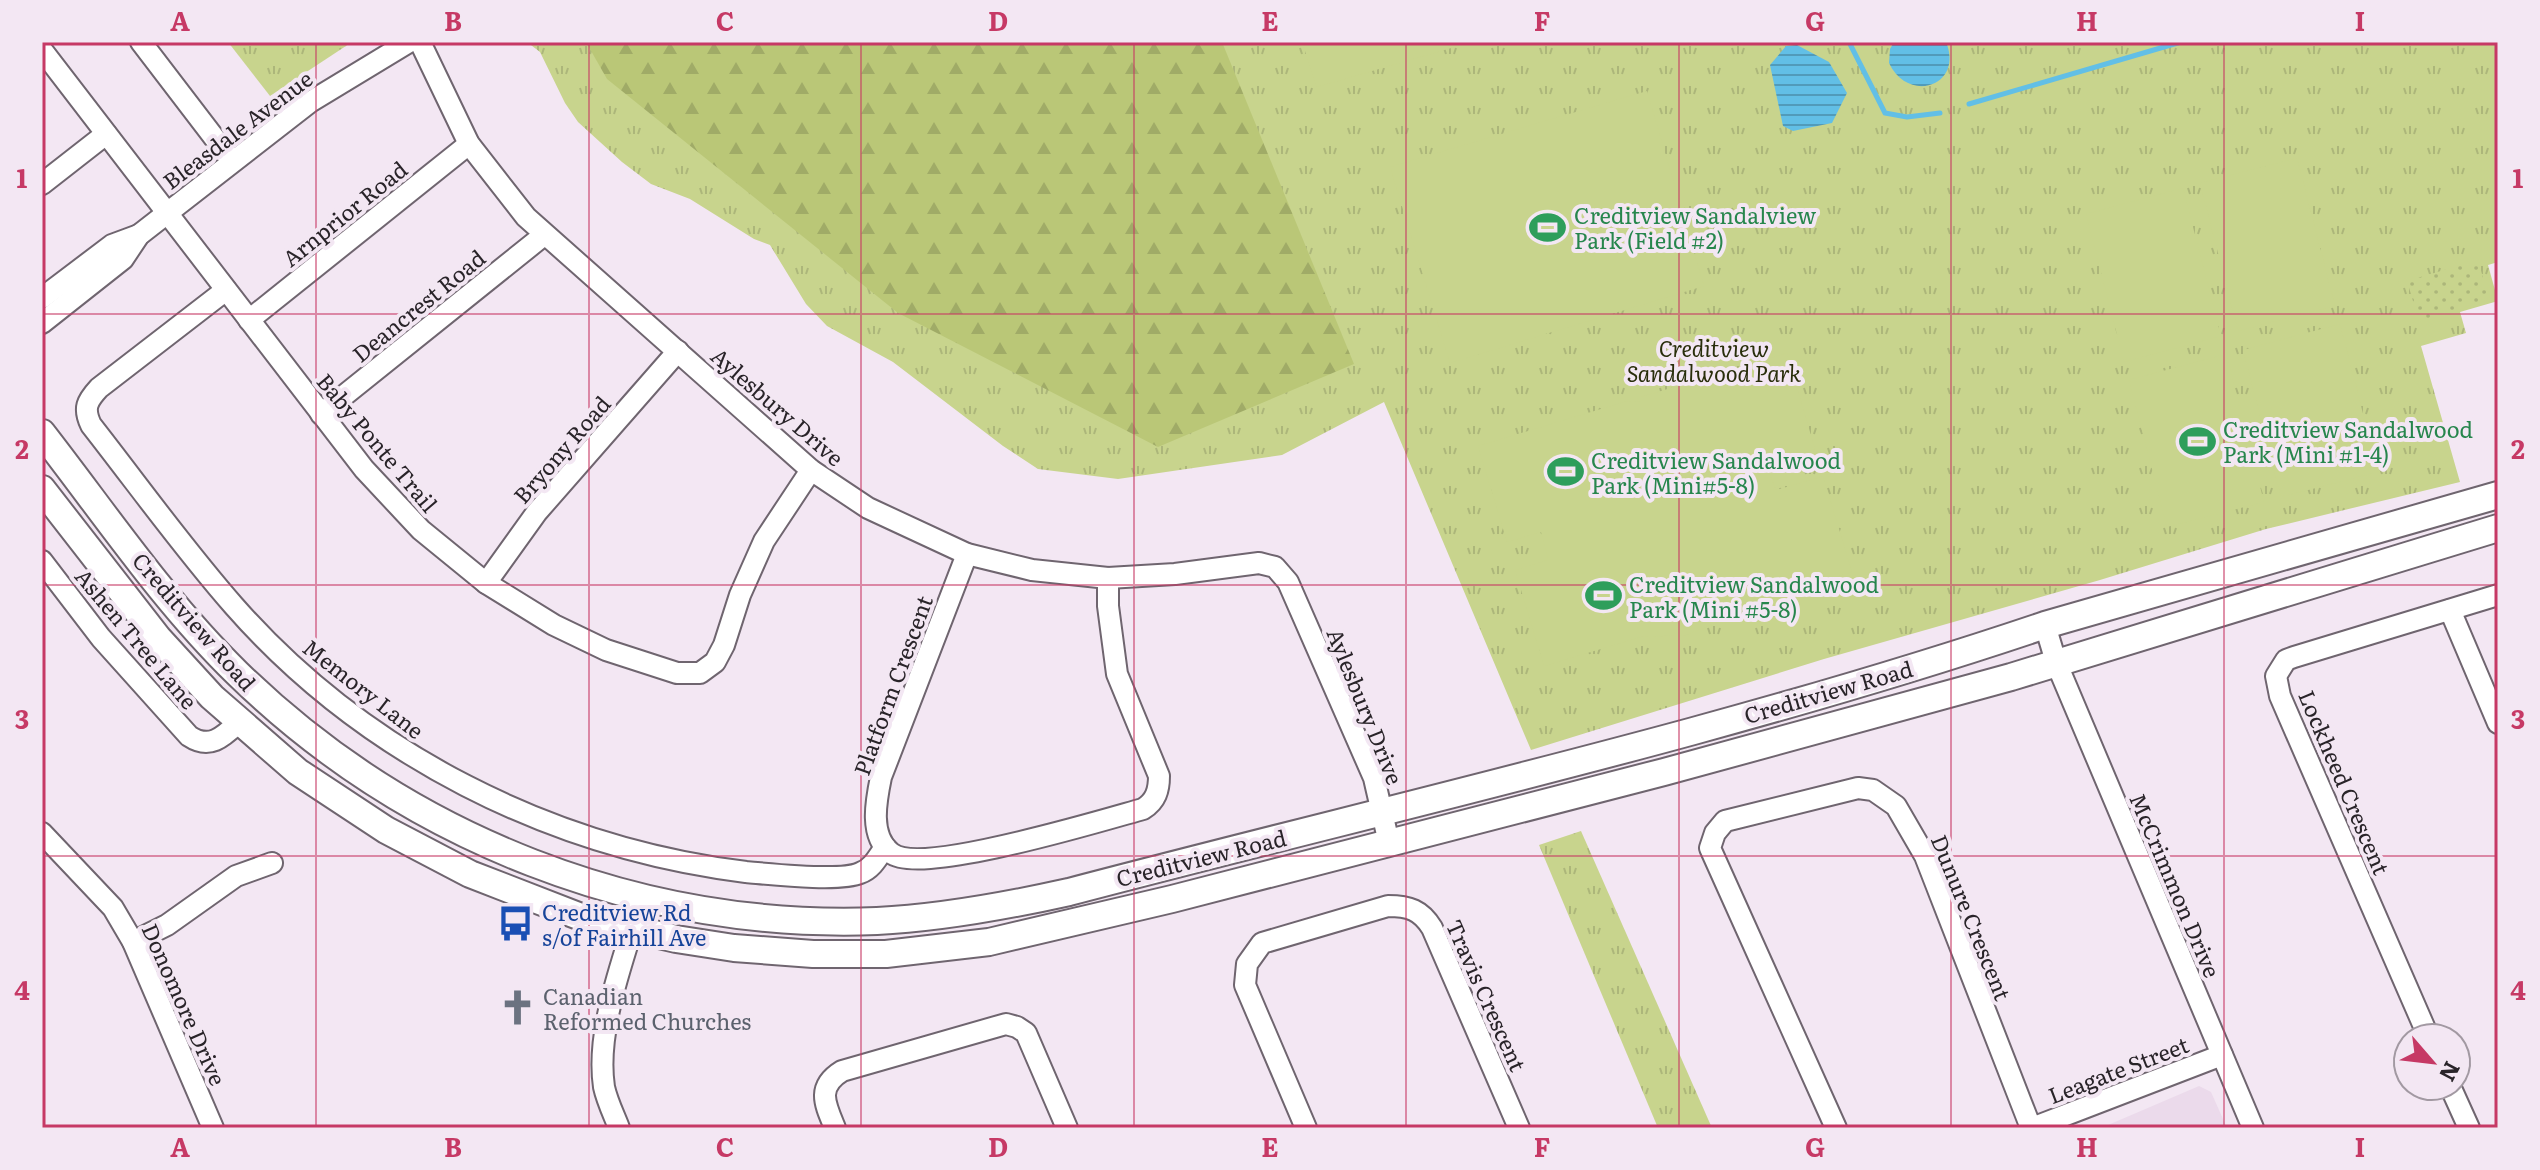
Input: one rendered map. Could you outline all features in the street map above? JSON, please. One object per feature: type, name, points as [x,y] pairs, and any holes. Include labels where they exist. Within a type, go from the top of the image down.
[{"type":"main road","name":"Creditview Road","points":[[42,433],[164,592],[211,647],[262,697],[317,743],[388,792],[476,840],[545,869],[684,907],[783,919],[875,921],[928,917],[999,907],[1069,892],[1812,697],[2045,625],[2498,495]]},
{"type":"main road","name":"Creditview Road","points":[[42,489],[158,638],[204,689],[298,772],[355,811],[419,849],[517,894],[581,917],[676,939],[783,953],[886,954],[958,947],[1172,899],[1664,772],[2011,677],[2498,528]]},
{"type":"street","points":[[141,42],[232,161]]},
{"type":"street","name":"Bleasdale Avenue","points":[[42,298],[112,245],[139,235],[310,102],[409,42]]},
{"type":"street","name":"Aylesbury Drive","points":[[420,42],[469,144],[526,217],[811,470],[868,508],[967,554],[1032,570],[1108,578],[1175,574],[1259,563],[1275,567],[1288,582],[1374,778],[1389,843]]},
{"type":"street","name":"Baby Ponte Trail","points":[[42,50],[364,469],[421,530],[486,583],[554,625],[606,650],[677,673],[700,673],[715,662],[764,541],[811,470]]},
{"type":"street","points":[[42,184],[106,134]]},
{"type":"street","name":"Arnprior Road","points":[[249,320],[469,144]]},
{"type":"street","name":"Bleasdale Avenue","points":[[42,323],[123,259],[139,235]]},
{"type":"street","name":"Deancrest Road","points":[[321,414],[544,235]]},
{"type":"street","name":"Memory Lane","points":[[226,290],[99,388],[88,400],[86,414],[235,608],[304,675],[373,730],[465,785],[553,824],[636,851],[741,871],[848,877],[869,869],[885,847]]},
{"type":"street","name":"Bryony Road","points":[[486,583],[537,512],[678,351]]},
{"type":"street","name":"Platform Crescent","points":[[885,847],[877,829],[881,777],[967,554]]},
{"type":"street","name":"Ashen Tree Lane","points":[[42,561],[110,648],[189,736],[196,741],[209,743],[220,740],[239,722]]},
{"type":"street","points":[[885,847],[893,855],[905,858],[968,852],[1047,836],[1108,819],[1143,809],[1155,799],[1159,776],[1115,663],[1108,578]]},
{"type":"street","name":"Lockheed Crescent","points":[[2422,1022],[2280,696],[2276,676],[2286,660],[2294,657],[2498,595]]},
{"type":"street","points":[[2450,610],[2498,723]]},
{"type":"street","name":"McCrimmon Drive","points":[[2045,625],[2056,662],[2253,1128]]},
{"type":"street","name":"Dunure Crescent","points":[[1836,1128],[1710,848],[1715,833],[1725,821],[1858,788],[1873,790],[1896,806],[1925,856],[2031,1128]]},
{"type":"street","name":"Donomore Drive","points":[[42,833],[113,908],[133,942],[213,1128]]},
{"type":"street","points":[[133,942],[167,925],[236,876],[272,863]]},
{"type":"street","points":[[619,1128],[606,1097],[603,1056],[610,1009],[642,897]]},
{"type":"street","name":"Travis Crescent","points":[[1306,1128],[1245,985],[1247,964],[1262,943],[1388,906],[1416,910],[1432,928],[1519,1128]]},
{"type":"street","points":[[835,1128],[826,1106],[825,1091],[830,1078],[842,1071],[1006,1024],[1026,1033],[1067,1128]]},
{"type":"street","name":"Leagate Street","points":[[2031,1128],[2222,1055]]},
{"type":"street","points":[[2457,1102],[2469,1128]]},
{"type":"shaded area","points":[[2199,1086],[2211,1092],[2227,1128],[2101,1128]]},
{"type":"green space","points":[[228,42],[352,42],[270,96]]},
{"type":"green space","name":"Creditview Sandalwood Park","points":[[527,42],[2498,42],[2498,262],[2488,265],[2498,301],[2460,312],[2466,333],[2421,346],[2460,482],[2266,529],[1824,659],[1531,750],[1384,402],[1282,455],[1118,479],[1038,469],[893,362],[827,326],[806,304],[770,245],[754,239],[690,199],[651,184],[622,162],[578,122],[540,52]]},
{"type":"green space","points":[[586,42],[1222,42],[1354,364],[1158,447],[898,313],[607,79]]},
{"type":"green space","points":[[1302,42],[1472,42],[1317,87]]},
{"type":"green space","name":"Creditview Sandalview Park (Field #2)","points":[[1647,91],[1704,286],[1450,363],[1390,167]]},
{"type":"green space","points":[[2297,158],[2335,306],[2238,331],[2200,183]]},
{"type":"green space","points":[[2183,188],[2221,336],[2124,362],[2086,214]]},
{"type":"green space","points":[[2478,260],[2489,299],[2419,321],[2407,281]]},
{"type":"green space","name":"Creditview Sandalwood Park (Mini #1-4)","points":[[2340,324],[2378,472],[2281,497],[2243,350]]},
{"type":"green space","points":[[1787,353],[1815,449],[1766,465],[1776,490],[1823,476],[1852,572],[1738,607],[1724,620],[1686,635],[1641,637],[1544,666],[1515,570],[1548,560],[1541,532],[1507,542],[1478,446],[1624,402],[1641,401],[1641,397]]},
{"type":"green space","name":"Creditview Sandalwood Park (Mini #1-4)","points":[[2226,354],[2264,502],[2167,527],[2129,380]]},
{"type":"green space","points":[[1581,831],[1712,1128],[1658,1128],[1539,845]]},
{"type":"water","points":[[1894,42],[1946,42],[1950,57],[1948,69],[1941,79],[1932,84],[1921,86],[1909,83],[1898,76],[1889,63]]},
{"type":"water","points":[[1797,45],[1829,62],[1847,93],[1832,123],[1793,131],[1783,126],[1770,65],[1786,46]]},
{"type":"waterway","points":[[1849,42],[1885,113],[1907,117],[1940,113]]},
{"type":"waterway","points":[[1969,104],[2181,42]]},
{"type":"place","name":"Creditview Sandalview Park (Field #2)","points":[[1548,227]]},
{"type":"place","name":"Creditview Sandalwood Park (Mini #1-4)","points":[[2197,441]]},
{"type":"place","name":"Creditview Sandalwood Park (Mini#5-8)","points":[[1565,472]]},
{"type":"place","name":"Creditview Sandalwood Park (Mini #5-8)","points":[[1603,596]]},
{"type":"place","name":"Creditview Rd s/of Fairhill Ave","points":[[516,924]]},
{"type":"place","name":"Canadian Reformed Churches","points":[[517,1008]]}]
